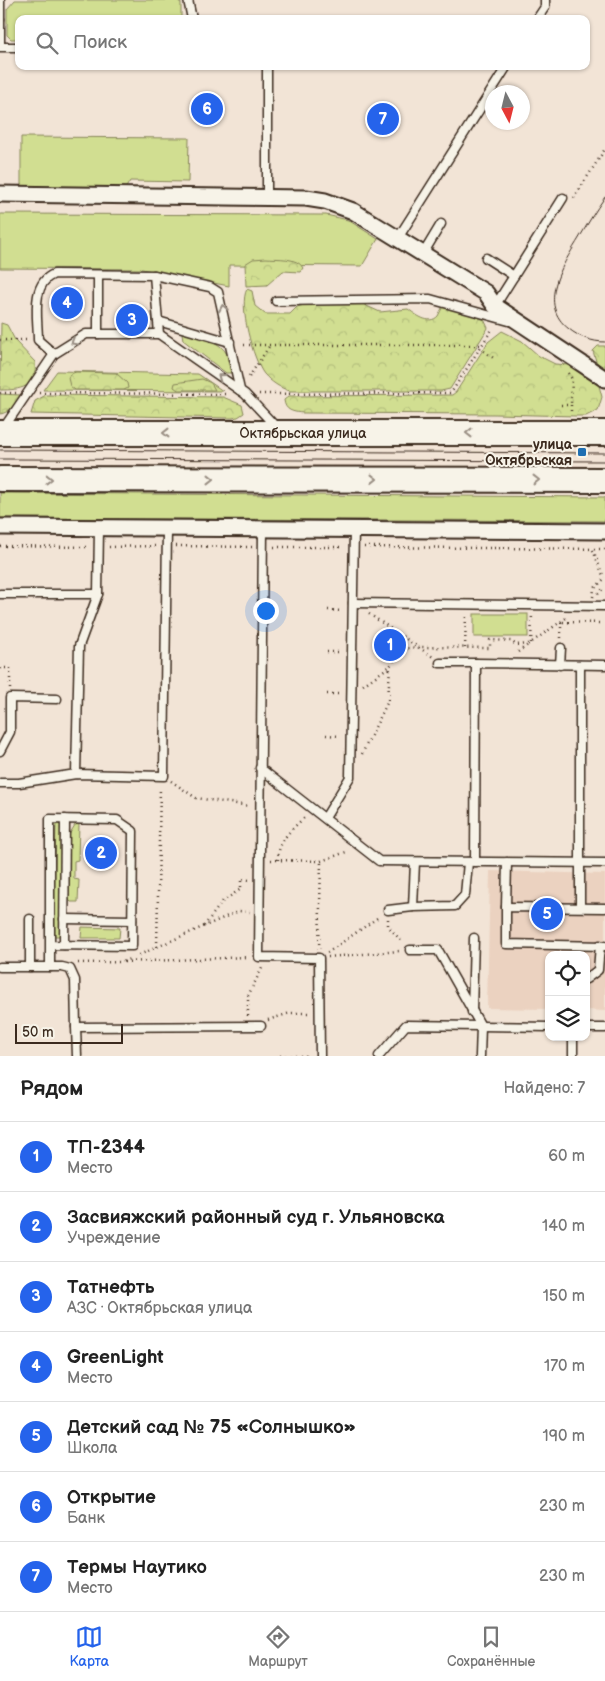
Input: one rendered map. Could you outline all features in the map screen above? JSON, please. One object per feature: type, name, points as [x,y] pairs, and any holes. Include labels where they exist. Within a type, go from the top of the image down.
[{"type":"main road","name":"Октябрьская улица","points":[[0,433],[605,433]]},
{"type":"main road","points":[[0,479],[605,480]]},
{"type":"street","points":[[0,194],[306,198],[340,205],[354,211],[486,293],[497,312],[523,325],[605,380]]},
{"type":"street","points":[[0,528],[605,531]]},
{"type":"lane","points":[[0,0],[0,47],[15,47]]},
{"type":"lane","points":[[188,0],[191,15]]},
{"type":"lane","points":[[540,15],[545,7],[544,0]]},
{"type":"lane","points":[[267,70],[267,198]]},
{"type":"lane","points":[[398,238],[504,70]]},
{"type":"lane","points":[[276,301],[430,300],[497,312],[514,276],[563,198]]},
{"type":"lane","points":[[423,254],[441,224]]},
{"type":"lane","points":[[486,258],[514,276]]},
{"type":"lane","points":[[54,354],[38,340],[38,288],[45,278],[54,274],[154,275],[210,288],[218,292],[242,392]]},
{"type":"lane","points":[[98,274],[98,334]]},
{"type":"lane","points":[[154,275],[159,334]]},
{"type":"lane","points":[[158,321],[230,342]]},
{"type":"lane","points":[[0,433],[54,354],[86,334],[159,334],[242,392],[282,433]]},
{"type":"lane","points":[[76,774],[79,646],[98,594],[99,528]]},
{"type":"lane","points":[[0,783],[19,783],[76,774],[162,776],[167,528]]},
{"type":"lane","points":[[262,529],[258,957],[319,958],[320,1056]]},
{"type":"lane","points":[[325,818],[350,777],[354,529]]},
{"type":"lane","points":[[0,594],[98,594]]},
{"type":"lane","points":[[353,603],[605,606]]},
{"type":"lane","points":[[560,664],[561,648]]},
{"type":"lane","points":[[440,662],[605,665]]},
{"type":"lane","points":[[388,910],[413,907],[455,906],[465,895],[472,862],[476,663]]},
{"type":"lane","points":[[580,665],[580,907]]},
{"type":"lane","points":[[0,751],[10,732],[10,698],[57,698]]},
{"type":"lane","points":[[260,768],[379,861],[605,863]]},
{"type":"lane","points":[[50,945],[132,946],[133,831],[117,820],[50,818],[50,945],[50,965]]},
{"type":"lane","points":[[64,945],[65,819]]},
{"type":"lane","points":[[413,907],[415,862]]},
{"type":"lane","points":[[507,862],[506,944],[603,946],[598,970],[590,976]]},
{"type":"lane","points":[[506,907],[605,908]]},
{"type":"lane","points":[[30,919],[30,967]]},
{"type":"lane","points":[[64,919],[132,920]]},
{"type":"lane","points":[[472,1012],[474,938]]},
{"type":"lane","points":[[567,945],[567,951]]},
{"type":"lane","points":[[410,950],[438,950],[480,1026],[480,1056]]},
{"type":"lane","points":[[0,967],[50,965],[70,969],[74,973],[77,1056]]},
{"type":"lane","points":[[76,1027],[262,1024]]},
{"type":"lane","points":[[379,1056],[406,1025],[545,1027]]},
{"type":"lane","points":[[590,1028],[605,1028]]},
{"type":"lane","points":[[573,1041],[573,1056]]},
{"type":"path","points":[[0,392],[451,393],[481,347],[497,312]]},
{"type":"path","points":[[0,340],[38,340]]},
{"type":"path","points":[[244,345],[481,347],[496,360]]},
{"type":"path","points":[[242,392],[248,378],[270,345]]},
{"type":"path","points":[[560,405],[571,405],[571,416]]},
{"type":"path","points":[[0,546],[605,549]]},
{"type":"path","points":[[592,549],[605,578],[594,589],[593,599],[605,587]]},
{"type":"path","points":[[353,603],[440,662]]},
{"type":"path","points":[[465,648],[466,605]]},
{"type":"path","points":[[531,643],[532,605]]},
{"type":"path","points":[[351,686],[362,686],[390,666],[402,650],[418,647],[490,648],[490,639],[511,641],[516,645],[531,643],[561,622],[602,623]]},
{"type":"path","points":[[561,622],[561,648]]},
{"type":"path","points":[[350,777],[388,701],[390,666]]},
{"type":"path","points":[[0,668],[10,668],[10,698]]},
{"type":"path","points":[[162,776],[196,798],[260,807]]},
{"type":"path","points":[[157,947],[162,776]]},
{"type":"path","points":[[278,860],[278,850],[286,835],[314,809]]},
{"type":"path","points":[[259,860],[321,861],[361,847]]},
{"type":"path","points":[[319,958],[321,861]]},
{"type":"path","points":[[203,927],[223,901],[241,890],[241,880],[259,880]]},
{"type":"path","points":[[319,958],[388,910]]},
{"type":"path","points":[[388,910],[388,926],[410,950]]},
{"type":"path","points":[[122,962],[240,912]]},
{"type":"path","points":[[319,958],[410,950]]},
{"type":"path","points":[[50,965],[258,957]]},
{"type":"path","points":[[247,1022],[248,996],[268,957]]},
{"type":"path","points":[[79,963],[80,972]]},
{"type":"path","points":[[262,1024],[290,1013],[320,1012]]},
{"type":"path","points":[[275,1056],[320,1056]]},
{"type":"shaded area","points":[[490,871],[605,874],[605,1011],[590,1010],[590,951],[545,951],[545,1009],[487,1008]]},
{"type":"green space","points":[[15,0],[177,0],[181,3],[181,15],[15,15],[15,39],[11,39],[7,35],[7,9]]},
{"type":"green space","points":[[21,137],[189,138],[188,182],[130,181],[125,189],[21,188]]},
{"type":"green space","points":[[0,214],[326,215],[348,220],[378,239],[362,266],[229,265],[229,286],[142,269],[0,268]]},
{"type":"green space","points":[[253,259],[292,260],[303,268],[300,272],[283,271],[267,285],[246,286],[245,264]]},
{"type":"green space","points":[[247,289],[252,291],[255,306],[265,314],[290,314],[297,307],[304,305],[360,303],[380,312],[408,309],[422,318],[430,320],[438,316],[444,305],[483,317],[488,328],[450,389],[441,391],[290,391],[267,377],[255,357],[244,307]]},
{"type":"green space","points":[[1,323],[7,325],[16,342],[35,362],[34,377],[31,382],[21,388],[0,390]]},
{"type":"green space","points":[[502,331],[522,341],[539,356],[555,364],[569,365],[598,382],[602,397],[598,410],[586,416],[303,413],[286,407],[284,400],[289,396],[452,395],[456,392],[488,342]]},
{"type":"green space","points":[[182,333],[216,343],[227,354],[231,373],[226,373],[183,340]]},
{"type":"green space","points":[[598,346],[605,346],[605,371],[596,361],[593,351]]},
{"type":"green space","points":[[57,371],[198,374],[223,391],[43,390]]},
{"type":"green space","points":[[76,372],[116,373],[127,383],[128,388],[124,390],[75,390],[70,386],[68,378],[70,374]]},
{"type":"green space","points":[[202,379],[211,383],[215,390],[178,390],[174,387],[175,383]]},
{"type":"green space","points":[[0,394],[20,395],[12,407],[0,414]]},
{"type":"green space","points":[[46,395],[223,397],[242,405],[244,413],[232,418],[31,414],[35,401]]},
{"type":"green space","points":[[0,493],[605,497],[605,521],[0,518]]},
{"type":"green space","points":[[474,614],[528,614],[528,637],[474,637]]},
{"type":"green space","points":[[56,824],[62,824],[60,936],[53,936]]},
{"type":"green space","points":[[79,824],[78,860],[74,861],[74,879],[79,880],[78,902],[71,902],[69,900],[69,835],[75,825]]},
{"type":"green space","points":[[82,927],[120,928],[119,938],[81,938]]},
{"type":"tram line","points":[[605,197],[565,261],[556,285],[554,297],[555,308],[560,319],[569,329],[586,338],[605,342]]},
{"type":"tram line","points":[[0,450],[605,453]]},
{"type":"tram line","points":[[0,459],[605,461]]},
{"type":"place","name":"Открытие","points":[[207,109]]},
{"type":"place","name":"Термы Наутико","points":[[383,119]]},
{"type":"place","name":"GreenLight","points":[[67,303]]},
{"type":"place","name":"Татнефть","points":[[132,320]]},
{"type":"place","name":"улица Октябрьская","points":[[582,452]]},
{"type":"place","name":"ТП-2344","points":[[390,645]]},
{"type":"place","name":"Засвияжский районный суд г. Ульяновска","points":[[101,853]]},
{"type":"place","name":"Детский сад № 75 «Солнышко»","points":[[547,914]]}]
